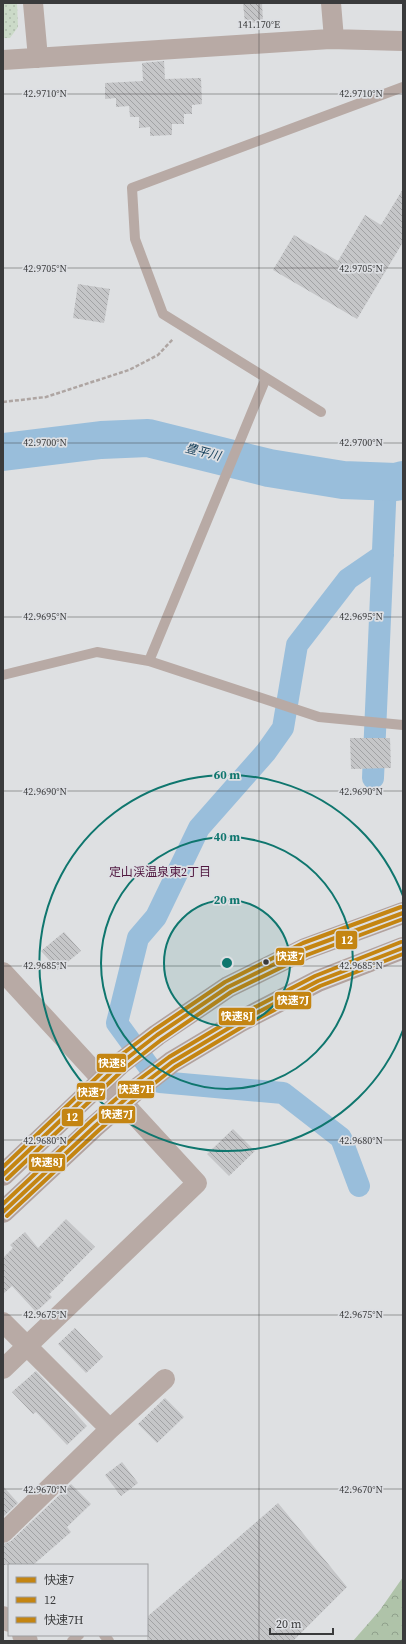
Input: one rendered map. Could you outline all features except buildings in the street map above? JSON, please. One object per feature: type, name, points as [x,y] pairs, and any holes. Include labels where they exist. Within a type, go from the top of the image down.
[{"type":"highway","points":[[3,1174],[101,1081],[121,1064],[157,1035],[228,987],[305,949],[403,913]]},
{"type":"highway","points":[[3,1212],[129,1096],[172,1062],[239,1022],[318,981],[403,948]]},
{"type":"street","points":[[34,3],[38,58]]},
{"type":"street","points":[[331,3],[334,39]]},
{"type":"street","points":[[3,60],[334,39],[403,41]]},
{"type":"street","points":[[3,1369],[197,1183],[129,1096],[101,1081],[6,981]]},
{"type":"street","points":[[3,1322],[110,1429]]},
{"type":"street","points":[[3,1533],[110,1429],[165,1379]]},
{"type":"lane","points":[[321,412],[163,314],[135,239],[132,188],[403,87]]},
{"type":"lane","points":[[149,661],[266,378]]},
{"type":"lane","points":[[3,675],[97,652],[149,661],[319,717],[403,725]]},
{"type":"path","points":[[3,402],[46,397],[129,370],[158,355],[176,336]]},
{"type":"green space","points":[[3,3],[17,3],[18,27],[10,38],[3,38]]},
{"type":"green space","points":[[403,1577],[403,1641],[353,1641],[380,1610]]},
{"type":"waterway","name":"豊平川","points":[[3,452],[101,440],[148,438],[269,468],[343,480],[396,482],[403,480]]},
{"type":"waterway","points":[[373,778],[386,482]]},
{"type":"waterway","points":[[359,1186],[341,1138],[283,1093],[160,1082],[117,1023],[138,938],[156,917],[199,828],[266,752],[283,728],[297,645],[348,579],[383,555]]},
{"type":"transit line","name":"快速8","points":[[3,1167],[117,1058],[154,1030],[225,982],[303,943],[401,907]]},
{"type":"transit line","name":"快速7","points":[[3,1175],[121,1063],[157,1035],[228,987],[305,949],[403,913]]},
{"type":"transit line","name":"12","points":[[7,1179],[125,1068],[161,1040],[231,992],[307,955],[403,919]]},
{"type":"transit line","name":"快速8J","points":[[3,1204],[91,1121],[133,1084],[169,1057],[236,1017],[315,976],[401,942]]},
{"type":"transit line","name":"快速7H","points":[[3,1212],[95,1126],[137,1089],[172,1062],[239,1022],[318,981],[403,948]]},
{"type":"transit line","name":"快速7J","points":[[7,1216],[99,1130],[175,1067],[242,1027],[320,986],[403,954]]},
{"type":"district","name":"定山渓温泉東2丁目","points":[[160,872]]}]
